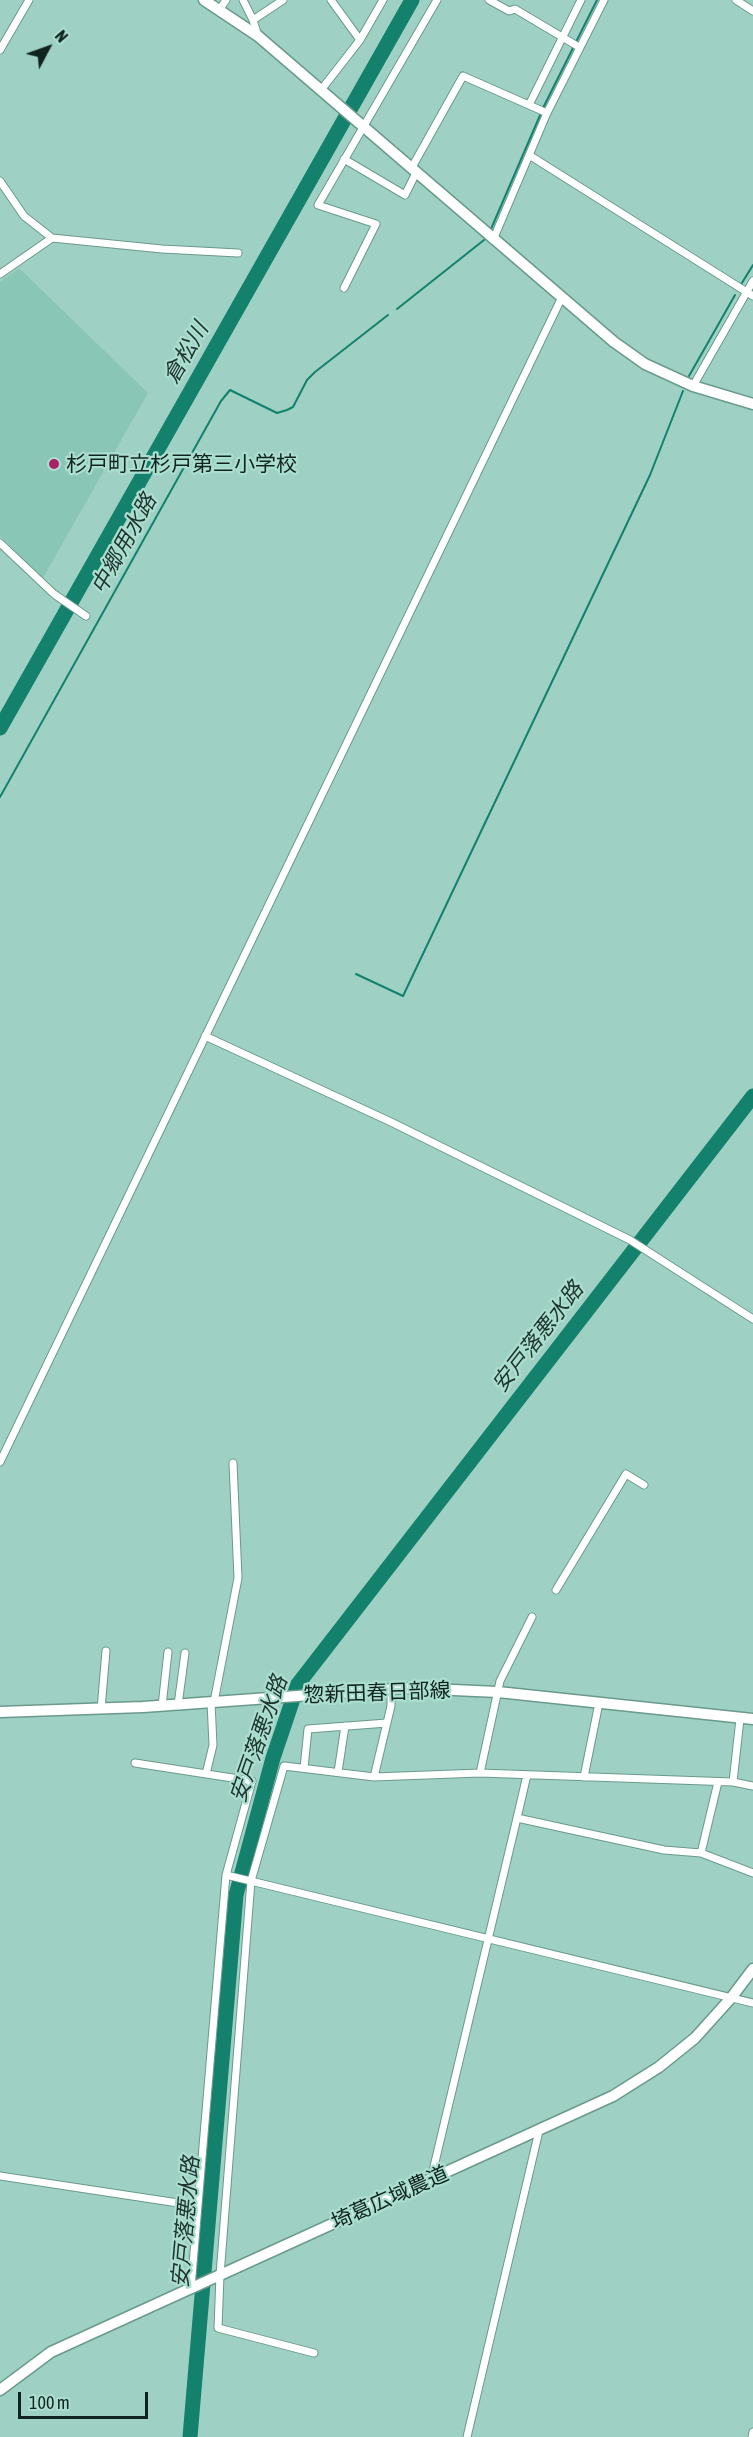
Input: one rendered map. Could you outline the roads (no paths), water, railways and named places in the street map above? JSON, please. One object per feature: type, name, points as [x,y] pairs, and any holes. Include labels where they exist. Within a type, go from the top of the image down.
[{"type":"street","points":[[0,50],[29,0]]},
{"type":"street","points":[[204,0],[223,5],[614,342],[645,364],[693,386],[753,404]]},
{"type":"street","points":[[243,0],[258,36]]},
{"type":"street","points":[[253,20],[283,0]]},
{"type":"street","points":[[330,0],[360,40]]},
{"type":"street","points":[[321,90],[360,40],[383,0]]},
{"type":"street","points":[[344,288],[375,224],[318,205],[437,0]]},
{"type":"street","points":[[489,0],[509,11],[515,9],[579,47]]},
{"type":"street","points":[[529,105],[581,0]]},
{"type":"street","points":[[493,240],[547,113],[604,0]]},
{"type":"street","points":[[736,0],[753,11]]},
{"type":"street","points":[[344,159],[405,195],[414,171],[463,76],[547,113]]},
{"type":"street","points":[[529,155],[750,294]]},
{"type":"street","points":[[0,181],[24,216],[52,238],[162,249],[238,253]]},
{"type":"street","points":[[0,274],[52,238]]},
{"type":"street","points":[[693,386],[750,294],[753,281]]},
{"type":"street","points":[[0,1462],[562,297]]},
{"type":"street","points":[[0,543],[54,594],[86,616]]},
{"type":"street","points":[[205,1036],[391,1122],[630,1240],[753,1319]]},
{"type":"street","points":[[206,1774],[213,1745],[212,1702],[238,1578],[234,1463]]},
{"type":"street","points":[[556,1590],[626,1474],[644,1485]]},
{"type":"street","points":[[480,1773],[500,1681],[532,1617]]},
{"type":"street","points":[[101,1709],[106,1651]]},
{"type":"street","points":[[162,1706],[168,1652]]},
{"type":"street","points":[[178,1705],[185,1653]]},
{"type":"street","name":"惣新田春日部線","points":[[0,1712],[162,1706],[409,1688],[498,1692],[753,1719]]},
{"type":"street","points":[[374,1776],[391,1706],[391,1690]]},
{"type":"street","points":[[584,1777],[599,1702]]},
{"type":"street","points":[[733,1782],[740,1719]]},
{"type":"street","points":[[304,1768],[308,1730],[387,1723]]},
{"type":"street","points":[[338,1772],[345,1726]]},
{"type":"street","points":[[135,1763],[252,1781],[226,1875],[193,2288]]},
{"type":"street","points":[[314,2353],[218,2328],[217,2276],[251,1881],[284,1766],[374,1776],[480,1773],[733,1782],[753,1786]]},
{"type":"street","points":[[431,2180],[527,1775]]},
{"type":"street","points":[[701,1853],[718,1782]]},
{"type":"street","points":[[518,1818],[664,1850],[701,1853],[753,1873]]},
{"type":"street","points":[[226,1875],[753,2003]]},
{"type":"street","name":"埼葛広域農道","points":[[0,2390],[51,2352],[613,2096],[659,2067],[695,2038],[731,1998],[753,1969]]},
{"type":"street","points":[[467,2437],[539,2131]]},
{"type":"street","points":[[0,2176],[198,2205]]},
{"type":"street","points":[[752,2437],[753,2432]]},
{"type":"waterway","name":"倉松川","points":[[0,728],[412,0]]},
{"type":"waterway","name":"中郷用水路","points":[[576,42],[597,0]]},
{"type":"waterway","name":"中郷用水路","points":[[543,108],[573,48]]},
{"type":"waterway","name":"中郷用水路","points":[[491,229],[541,113]]},
{"type":"waterway","name":"中郷用水路","points":[[397,309],[484,240]]},
{"type":"waterway","points":[[740,286],[753,265]]},
{"type":"waterway","points":[[689,376],[735,295]]},
{"type":"waterway","name":"中郷用水路","points":[[0,797],[221,401],[230,390],[277,413],[293,407],[307,380],[315,372],[388,315]]},
{"type":"waterway","points":[[356,974],[403,996],[650,475],[683,391]]},
{"type":"waterway","name":"安戸落悪水路","points":[[190,2437],[236,1895],[273,1758],[298,1684],[753,1096]]},
{"type":"place","name":"杉戸町立杉戸第三小学校","points":[[54,464]]}]
